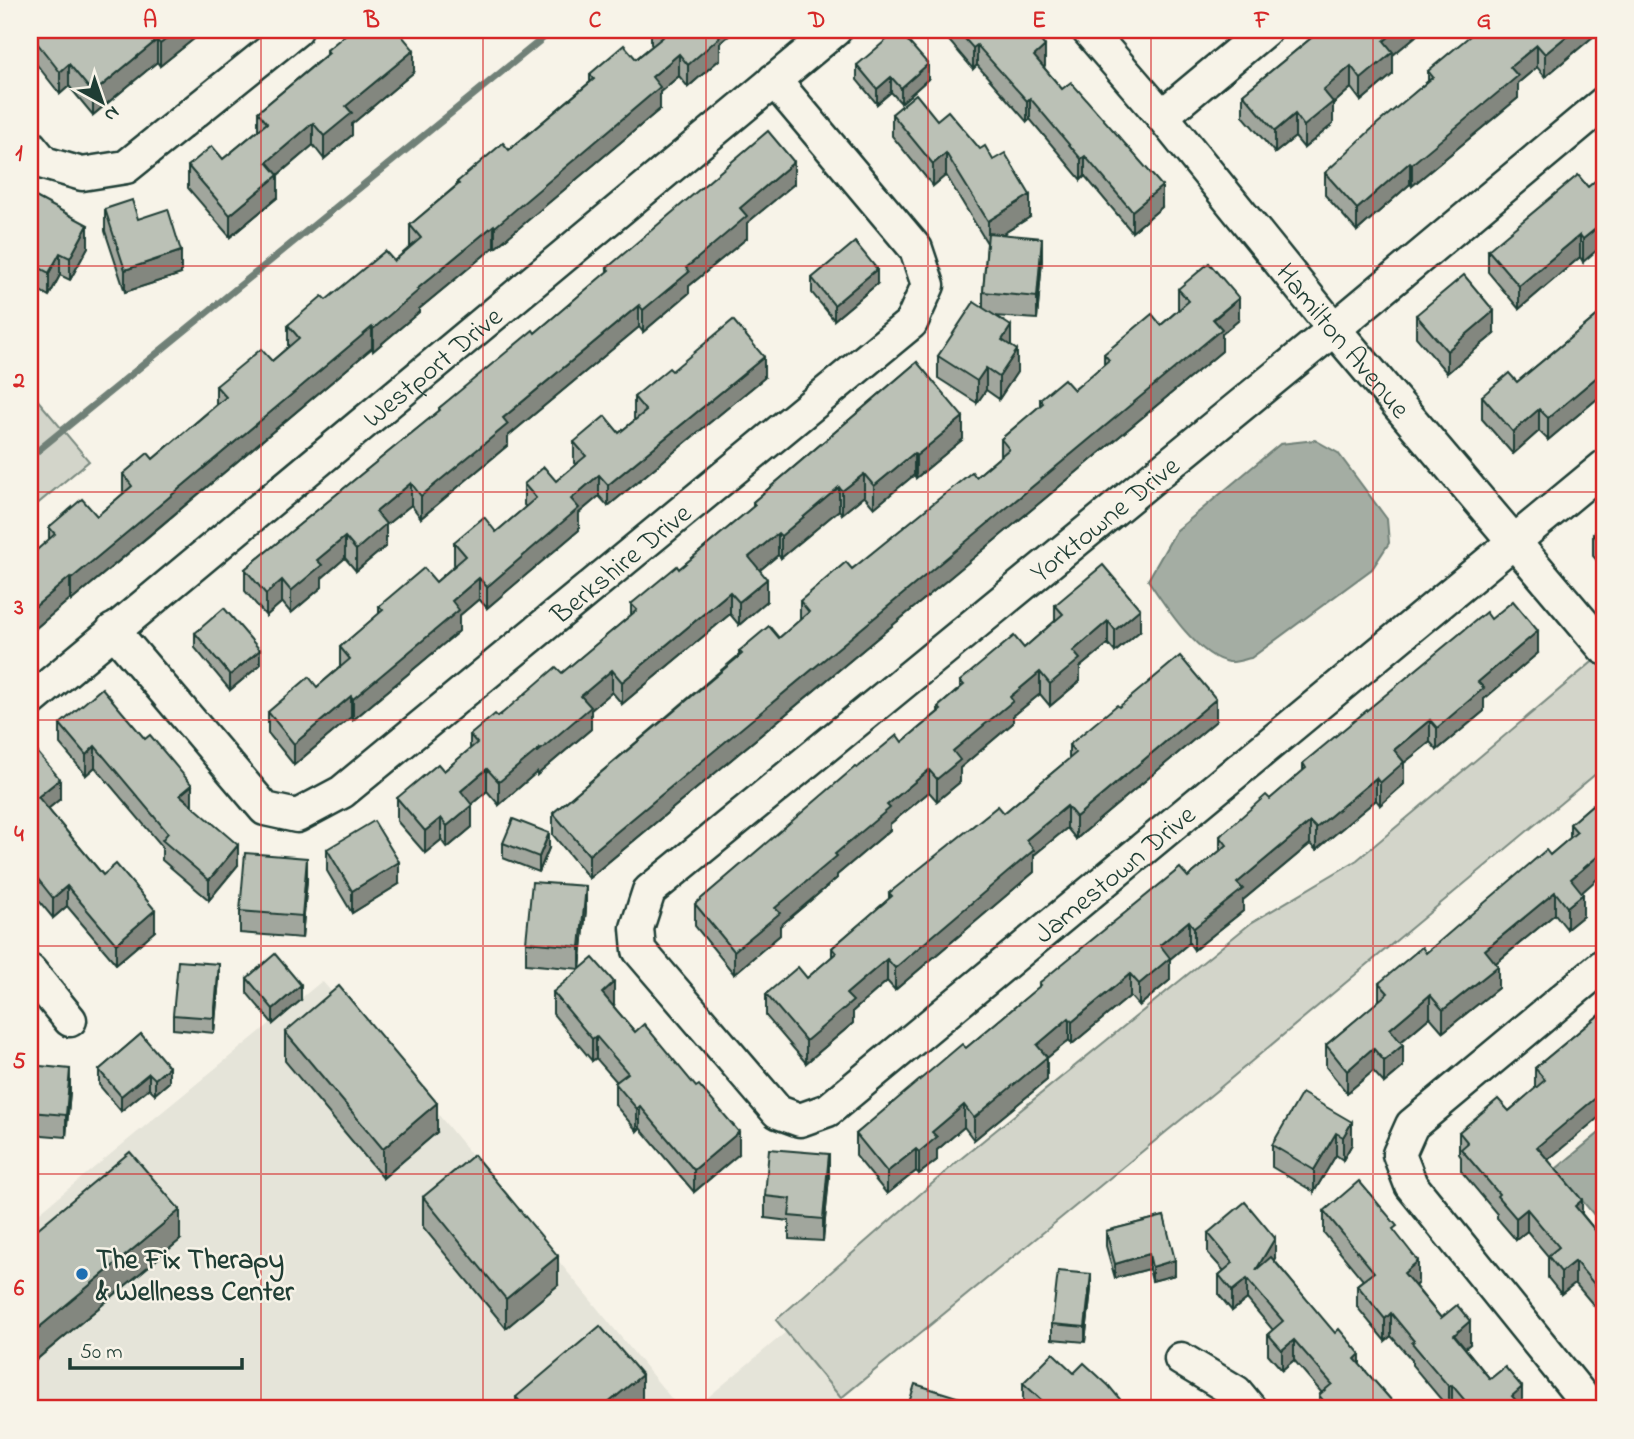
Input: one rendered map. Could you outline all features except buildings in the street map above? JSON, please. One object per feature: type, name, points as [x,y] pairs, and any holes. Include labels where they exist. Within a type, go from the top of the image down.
[{"type":"street","points":[[30,146],[44,163],[82,174],[126,167],[296,30]]},
{"type":"street","name":"Westport Drive","points":[[30,701],[835,30]]},
{"type":"street","name":"Hamilton Avenue","points":[[1088,30],[1162,116],[1334,329],[1604,648]]},
{"type":"street","points":[[1162,116],[1265,30]]},
{"type":"street","name":"Berkshire Drive","points":[[113,630],[265,808],[297,816],[342,792],[901,332],[911,323],[928,285],[916,249],[774,80]]},
{"type":"street","name":"Yorktowne Drive","points":[[639,950],[636,928],[649,891],[1334,329],[1604,103]]},
{"type":"street","name":"Jamestown Drive","points":[[639,950],[778,1112],[800,1120],[828,1110],[1604,467]]},
{"type":"street","points":[[1592,1409],[1410,1185],[1399,1154],[1412,1125],[1604,965]]},
{"type":"street","points":[[30,971],[71,1020]]},
{"type":"street","points":[[1181,1359],[1236,1392],[1250,1409]]},
{"type":"shaded area","points":[[30,391],[89,461],[30,510]]},
{"type":"shaded area","points":[[1315,440],[1338,453],[1387,519],[1389,543],[1372,569],[1251,658],[1231,662],[1217,658],[1194,641],[1148,580],[1176,531],[1280,444]]},
{"type":"shaded area","points":[[1597,658],[1604,666],[1604,767],[1216,1091],[841,1398],[776,1320],[958,1161],[1251,923],[1357,860]]},
{"type":"shaded area","points":[[322,981],[428,1102],[680,1409],[30,1409],[30,1200],[40,1212]]},
{"type":"shaded area","points":[[1604,1129],[1604,1227],[1556,1169]]},
{"type":"shaded area","points":[[786,1332],[841,1398],[827,1409],[694,1409]]},
{"type":"waterway","points":[[30,457],[553,30]]},
{"type":"place","name":"The Fix Therapy & Wellness Center","points":[[82,1274]]}]
